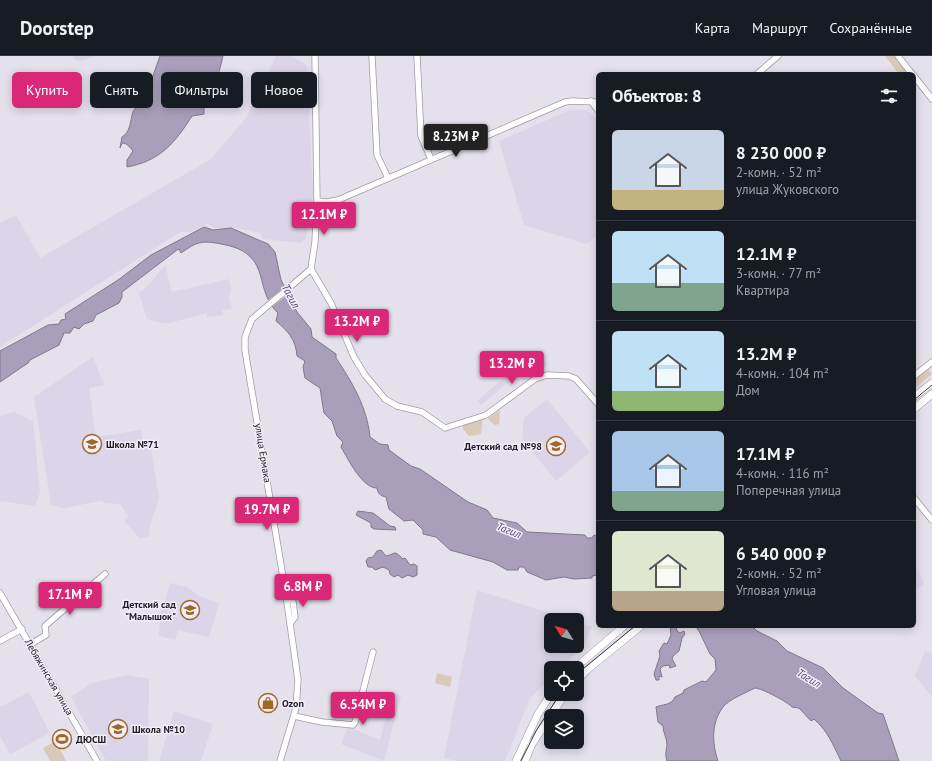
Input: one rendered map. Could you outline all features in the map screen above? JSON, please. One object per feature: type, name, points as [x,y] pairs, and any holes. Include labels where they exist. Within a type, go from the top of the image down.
[{"type":"main road","points":[[916,395],[932,383]]},
{"type":"main road","points":[[916,407],[932,394]]},
{"type":"main road","points":[[583,661],[622,628]]},
{"type":"main road","points":[[584,674],[639,628]]},
{"type":"main road","points":[[516,761],[535,720],[547,701]]},
{"type":"main road","points":[[525,761],[532,744],[560,701]]},
{"type":"street","points":[[315,56],[317,201],[315,242],[311,269],[331,303],[354,357],[361,369],[384,399],[397,406],[422,412],[445,428],[486,414],[535,379],[547,375],[569,376],[576,379],[596,402]]},
{"type":"street","points":[[372,56],[377,155],[388,178]]},
{"type":"street","points":[[417,56],[421,136],[431,159]]},
{"type":"street","points":[[759,72],[778,56]]},
{"type":"street","points":[[898,56],[911,72]]},
{"type":"street","points":[[916,79],[932,99]]},
{"type":"street","points":[[590,101],[596,108]]},
{"type":"street","points":[[317,201],[338,200],[565,102],[596,102]]},
{"type":"street","name":"улица Ермака","points":[[280,761],[294,716],[298,680],[245,337],[252,318],[299,281],[311,269]]},
{"type":"street","points":[[916,374],[932,362]]},
{"type":"street","points":[[916,500],[932,520]]},
{"type":"street","points":[[31,644],[46,636],[45,626],[105,574]]},
{"type":"street","name":"Лебяжинская улица","points":[[0,593],[31,644],[97,761]]},
{"type":"street","points":[[0,641],[22,629]]},
{"type":"street","points":[[294,716],[322,722],[353,725],[373,652]]},
{"type":"shaded area","points":[[72,56],[94,56],[83,61],[75,60]]},
{"type":"shaded area","points":[[276,56],[291,56],[304,63],[307,68],[307,72],[268,72]]},
{"type":"shaded area","points":[[885,56],[895,56],[907,72],[897,72]]},
{"type":"shaded area","points":[[251,108],[309,108],[313,194],[306,238],[301,243],[263,239],[260,233],[235,228],[214,228],[207,223],[191,232],[180,232],[0,347],[0,223],[16,215],[40,258],[211,159],[246,118]]},
{"type":"shaded area","points":[[570,110],[588,110],[596,120],[596,236],[586,244],[524,225],[499,141]]},
{"type":"shaded area","points":[[165,265],[172,292],[229,279],[231,290],[229,298],[232,309],[222,310],[223,315],[207,317],[207,313],[169,323],[162,323],[147,319],[139,293],[145,289]]},
{"type":"shaded area","name":"Школа №71","points":[[93,357],[104,385],[89,388],[96,437],[141,430],[143,444],[150,443],[159,498],[149,529],[150,536],[139,538],[124,520],[128,516],[120,504],[105,503],[101,501],[64,508],[51,505],[34,397]]},
{"type":"shaded area","points":[[543,359],[548,365],[515,376],[481,405],[477,401],[516,368]]},
{"type":"shaded area","points":[[928,369],[932,374],[916,387],[916,378]]},
{"type":"shaded area","name":"Детский сад №98","points":[[547,399],[590,452],[556,481],[522,439],[524,418]]},
{"type":"shaded area","points":[[500,410],[499,424],[495,425],[488,418]]},
{"type":"shaded area","points":[[14,412],[33,421],[40,492],[35,506],[0,501],[0,416]]},
{"type":"shaded area","points":[[483,417],[481,434],[469,436],[463,429],[463,425]]},
{"type":"shaded area","points":[[916,567],[924,584],[916,590]]},
{"type":"shaded area","name":"Детский сад \"Малышок\"","points":[[170,583],[187,587],[199,596],[219,603],[209,637],[178,630],[175,640],[159,636],[160,617]]},
{"type":"shaded area","points":[[477,590],[549,613],[544,613],[544,653],[576,653],[568,661],[544,661],[544,685],[530,698],[505,761],[457,761],[444,758]]},
{"type":"shaded area","points":[[584,624],[592,627],[584,645]]},
{"type":"shaded area","points":[[925,651],[932,653],[932,697],[915,676]]},
{"type":"shaded area","points":[[437,673],[452,677],[450,687],[435,683]]},
{"type":"shaded area","name":"Школа №10","points":[[128,675],[149,679],[148,761],[106,761],[71,697],[92,683]]},
{"type":"shaded area","points":[[29,692],[50,733],[10,754],[0,736],[0,707]]},
{"type":"shaded area","points":[[392,693],[401,696],[384,761],[341,744],[348,727],[380,740]]},
{"type":"shaded area","points":[[174,711],[213,724],[201,761],[159,761]]},
{"type":"shaded area","points":[[56,741],[66,761],[50,761],[43,748]]},
{"type":"water","points":[[160,56],[223,56],[219,72],[161,72],[161,108],[204,108],[204,114],[192,116],[173,142],[158,155],[139,164],[127,167],[127,160],[133,151],[124,143],[122,143],[120,148],[122,137],[129,129],[132,115],[136,108],[153,108],[153,76]]},
{"type":"water","name":"Тагил","points":[[204,227],[213,230],[231,228],[268,244],[275,252],[281,280],[297,312],[311,329],[312,337],[336,354],[336,358],[348,376],[366,415],[370,437],[380,444],[388,445],[389,450],[411,466],[420,469],[468,502],[487,510],[493,518],[517,523],[527,532],[585,535],[587,538],[592,538],[594,535],[596,536],[596,575],[592,576],[592,578],[574,579],[564,577],[546,580],[527,572],[524,567],[519,567],[518,570],[507,570],[493,562],[450,550],[436,537],[423,534],[423,530],[413,520],[404,521],[389,509],[386,497],[378,492],[377,488],[371,487],[361,478],[347,458],[341,447],[343,442],[337,436],[332,421],[324,413],[320,388],[305,378],[303,367],[305,361],[297,356],[295,345],[291,336],[276,321],[278,313],[270,304],[260,273],[255,263],[249,255],[238,249],[221,244],[204,242],[195,244],[181,253],[179,249],[177,250],[122,292],[122,297],[119,303],[96,315],[93,321],[84,324],[79,329],[74,327],[70,333],[64,333],[59,345],[30,360],[28,363],[0,382],[0,351],[48,325],[59,324],[61,320],[66,319],[65,314],[118,280],[151,255]]},
{"type":"water","points":[[358,511],[373,513],[390,526],[395,527],[396,530],[374,529],[371,527],[371,523],[356,515]]},
{"type":"water","points":[[381,550],[386,556],[396,553],[403,559],[405,558],[410,565],[414,564],[417,566],[417,575],[413,577],[408,575],[402,578],[398,575],[394,577],[390,574],[389,570],[383,567],[375,570],[372,567],[368,567],[366,561],[368,558],[373,557],[377,551]]},
{"type":"water","points":[[670,628],[676,628],[677,631],[680,633],[684,631],[685,634],[682,638],[679,651],[673,656],[672,659],[676,666],[670,668],[669,665],[663,666],[660,669],[662,677],[659,676],[659,680],[656,680],[654,674],[660,656],[659,651],[664,643],[667,644],[671,635]]},
{"type":"water","name":"Тагил","points":[[697,628],[754,628],[777,641],[787,651],[823,668],[843,688],[878,713],[883,714],[899,761],[841,761],[827,733],[814,719],[811,721],[799,708],[792,707],[763,690],[755,688],[725,704],[719,713],[716,720],[714,733],[718,761],[667,761],[666,740],[663,726],[658,722],[656,707],[671,702],[675,697],[683,693],[684,690],[702,681],[706,682],[716,670],[715,659],[710,654]]},
{"type":"pier","points":[[287,286],[290,293],[270,308],[267,301]]},
{"type":"tram line","points":[[916,398],[932,385]]},
{"type":"tram line","points":[[584,668],[633,628]]},
{"type":"tram line","points":[[521,761],[536,731],[555,701]]},
{"type":"place","name":"Школа №71","points":[[92,444]]},
{"type":"place","name":"Детский сад №98","points":[[556,446]]},
{"type":"place","name":"Детский сад \"Малышок\"","points":[[190,610]]},
{"type":"place","name":"Ozon","points":[[268,703]]},
{"type":"place","name":"Школа №10","points":[[118,729]]},
{"type":"place","name":"ДЮСШ","points":[[62,739]]}]
